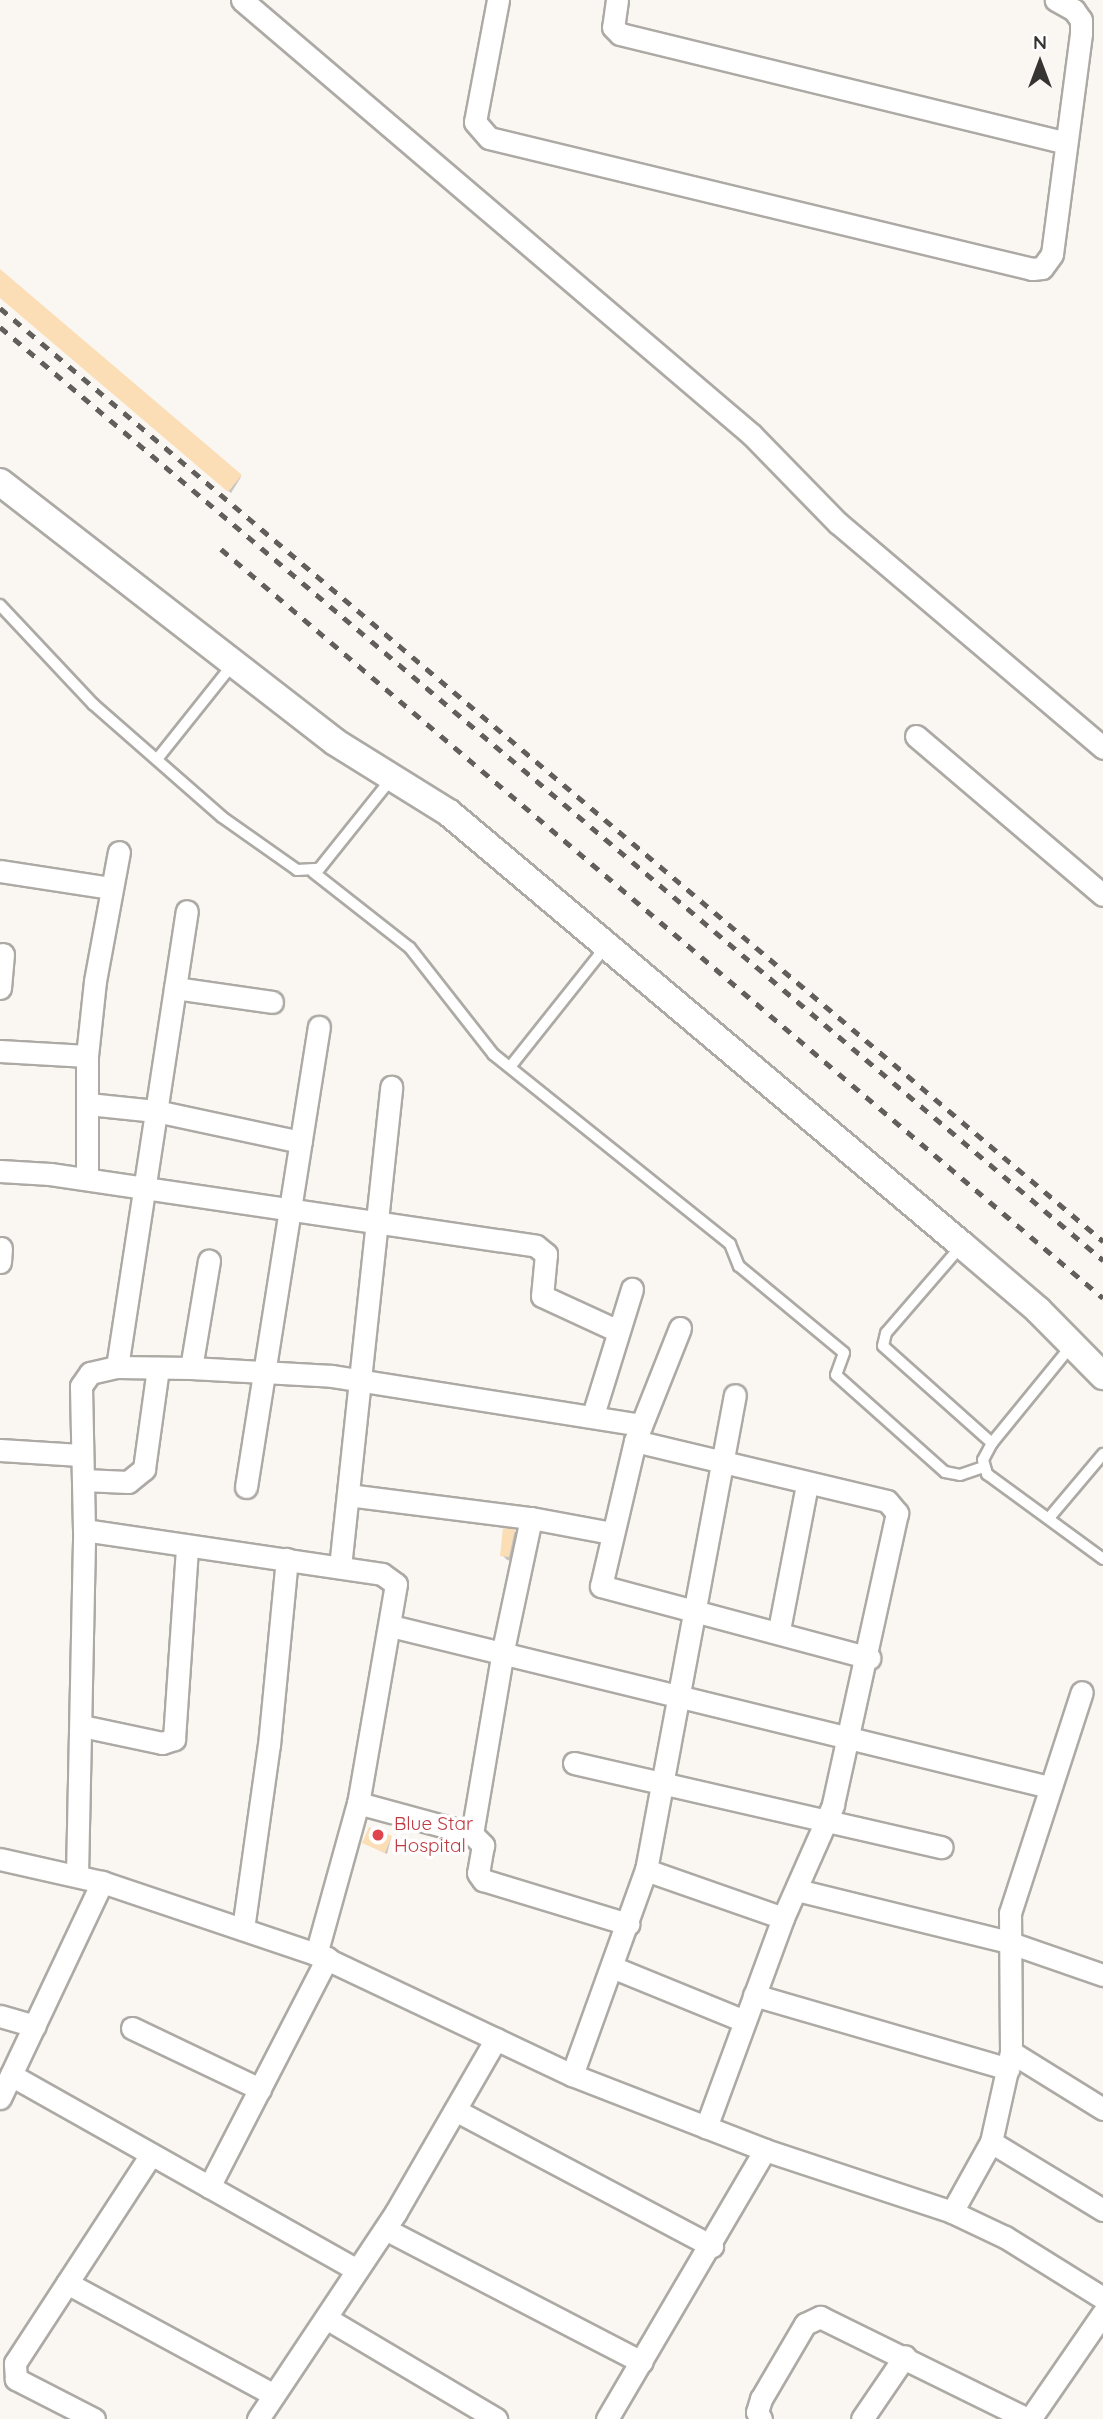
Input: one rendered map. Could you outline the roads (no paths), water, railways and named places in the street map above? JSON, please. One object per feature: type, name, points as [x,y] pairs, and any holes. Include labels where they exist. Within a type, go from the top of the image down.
[{"type":"street","points":[[242,0],[752,435],[838,523],[1103,748]]},
{"type":"street","points":[[498,0],[475,122],[489,138],[1032,269],[1042,268],[1052,254],[1081,20],[1074,10],[1056,0]]},
{"type":"street","points":[[617,0],[613,27],[620,34],[1066,143]]},
{"type":"street","points":[[3,487],[335,741],[449,813],[962,1245],[1103,1376]]},
{"type":"street","points":[[916,736],[1103,895]]},
{"type":"street","points":[[87,1179],[87,1056],[111,888],[119,852]]},
{"type":"street","points":[[0,871],[111,888]]},
{"type":"street","points":[[117,1367],[187,911]]},
{"type":"street","points":[[0,988],[3,954]]},
{"type":"street","points":[[175,988],[272,1002]]},
{"type":"street","points":[[246,1487],[319,1027]]},
{"type":"street","points":[[0,1051],[87,1056]]},
{"type":"street","points":[[340,1567],[363,1380],[391,1087]]},
{"type":"street","points":[[88,1104],[156,1111],[301,1142]]},
{"type":"street","points":[[0,1171],[87,1179],[541,1248],[546,1254],[542,1296],[616,1330]]},
{"type":"street","points":[[0,1262],[1,1248]]},
{"type":"street","points":[[191,1368],[209,1261]]},
{"type":"street","points":[[593,1415],[616,1330],[632,1289]]},
{"type":"street","points":[[680,1328],[638,1433],[611,1533],[601,1586],[779,1630],[869,1658]]},
{"type":"street","points":[[77,1875],[84,1530],[80,1455],[85,1377],[117,1367],[263,1371],[363,1380],[593,1415],[720,1464],[887,1500],[895,1506],[896,1522],[869,1658],[828,1819],[783,1918],[706,2127]]},
{"type":"street","points":[[83,1480],[128,1482],[144,1469],[158,1368]]},
{"type":"street","points":[[572,2075],[646,1870],[735,1395]]},
{"type":"street","points":[[0,1450],[80,1455]]},
{"type":"street","points":[[779,1630],[807,1484]]},
{"type":"street","points":[[348,1495],[531,1518],[611,1533]]},
{"type":"street","points":[[472,1834],[503,1650],[531,1518]]},
{"type":"street","points":[[84,1530],[340,1567],[392,1579],[396,1596],[358,1803],[321,1956],[260,2089],[209,2187]]},
{"type":"street","points":[[82,1726],[162,1743],[174,1739],[187,1546]]},
{"type":"street","points":[[243,1929],[269,1745],[288,1559]]},
{"type":"street","points":[[391,1626],[503,1650],[1049,1787]]},
{"type":"street","points":[[952,2212],[991,2142],[1010,2061],[1008,1942],[1013,1899],[1082,1692]]},
{"type":"street","points":[[574,1763],[664,1780],[942,1847]]},
{"type":"street","points":[[358,1803],[472,1834],[483,1845],[478,1873],[483,1880],[628,1924]]},
{"type":"street","points":[[0,1860],[102,1882],[321,1956],[572,2075],[765,2150],[952,2212],[1005,2237],[1103,2298]]},
{"type":"street","points":[[646,1870],[783,1918]]},
{"type":"street","points":[[0,2098],[102,1882]]},
{"type":"street","points":[[797,1890],[1008,1942],[1103,1975]]},
{"type":"street","points":[[612,1967],[744,2021]]},
{"type":"street","points":[[754,1995],[1010,2061],[1103,2109]]},
{"type":"street","points":[[0,2016],[35,2026]]},
{"type":"street","points":[[132,2028],[260,2089]]},
{"type":"street","points":[[258,2419],[385,2229],[496,2039]]},
{"type":"street","points":[[11,2075],[357,2270]]},
{"type":"street","points":[[455,2110],[712,2246]]},
{"type":"street","points":[[991,2142],[1103,2210]]},
{"type":"street","points":[[607,2419],[712,2246],[765,2150]]},
{"type":"street","points":[[94,2419],[13,2375],[15,2363],[151,2154]]},
{"type":"street","points":[[385,2229],[642,2362]]},
{"type":"street","points":[[67,2283],[274,2395]]},
{"type":"street","points":[[761,2419],[757,2412],[761,2399],[809,2319],[826,2318],[1029,2419],[1103,2313]]},
{"type":"street","points":[[326,2318],[496,2419]]},
{"type":"street","points":[[862,2419],[905,2356]]},
{"type":"lane","points":[[0,605],[93,704],[258,846],[297,870],[313,872],[410,948],[463,1021],[510,1067],[730,1244],[740,1266],[844,1353],[836,1376],[945,1472],[960,1475],[983,1467]]},
{"type":"lane","points":[[158,758],[233,664]]},
{"type":"lane","points":[[313,872],[393,777]]},
{"type":"lane","points":[[510,1067],[607,945]]},
{"type":"lane","points":[[962,1245],[886,1333],[883,1346],[992,1443]]},
{"type":"lane","points":[[983,1467],[992,1443],[1072,1345]]},
{"type":"lane","points":[[1049,1518],[1103,1454]]},
{"type":"lane","points":[[983,1467],[1103,1559]]},
{"type":"railway","points":[[0,308],[1103,1241]]},
{"type":"railway","points":[[0,327],[1103,1260]]},
{"type":"railway","points":[[221,549],[1103,1298]]},
{"type":"place","name":"Blue Star Hospital","points":[[378,1835]]}]
